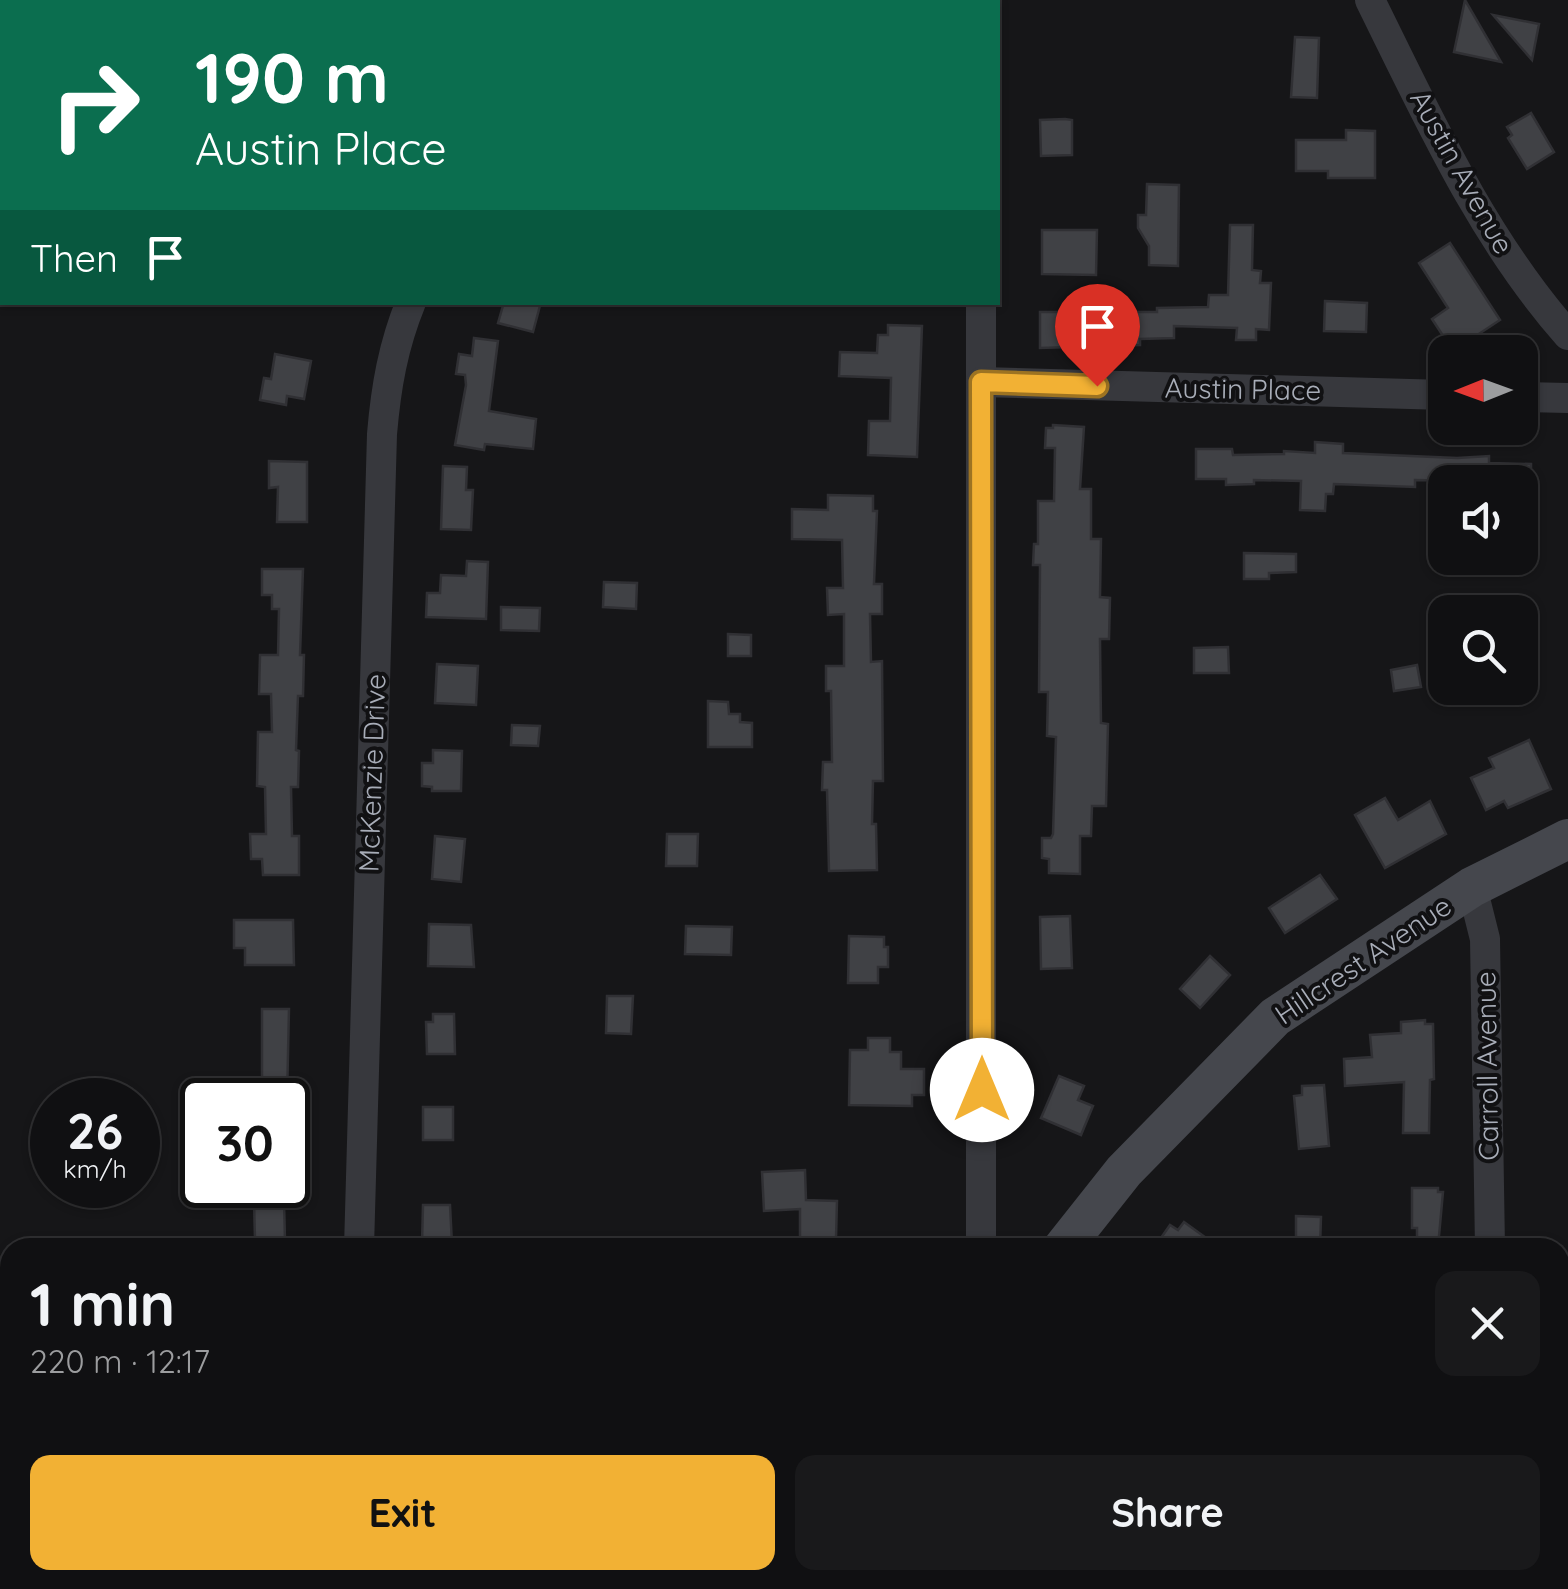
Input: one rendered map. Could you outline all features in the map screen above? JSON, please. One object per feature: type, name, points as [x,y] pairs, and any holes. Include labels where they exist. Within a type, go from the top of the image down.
[{"type":"street","name":"Austin Avenue","points":[[1371,0],[1435,132],[1482,213],[1533,296],[1568,335]]},
{"type":"street","name":"McKenzie Drive","points":[[359,1238],[382,434],[386,380],[410,305]]},
{"type":"street","points":[[981,305],[982,1238]]},
{"type":"street","name":"Austin Place","points":[[981,382],[1428,394]]},
{"type":"street","points":[[1538,397],[1568,398]]},
{"type":"street","name":"Hillcrest Avenue","points":[[1071,1238],[1124,1171],[1274,1017],[1472,886],[1568,839]]},
{"type":"street","name":"Carroll Avenue","points":[[1472,886],[1485,939],[1490,1238]]},
{"type":"building","points":[[1465,0],[1501,62],[1454,52]]},
{"type":"building","points":[[1493,15],[1539,24],[1532,60]]},
{"type":"building","points":[[1295,37],[1319,38],[1317,98],[1291,97]]},
{"type":"building","points":[[1531,113],[1554,152],[1527,169],[1508,138],[1512,135],[1507,127]]},
{"type":"building","points":[[1040,120],[1072,120],[1072,155],[1041,156]]},
{"type":"building","points":[[1346,130],[1375,131],[1375,178],[1328,178],[1328,171],[1296,171],[1296,140],[1346,140]]},
{"type":"building","points":[[1147,184],[1179,185],[1178,266],[1149,265],[1149,246],[1138,228],[1138,215],[1146,215]]},
{"type":"building","points":[[1230,225],[1253,225],[1252,270],[1261,271],[1260,283],[1271,283],[1269,330],[1256,329],[1256,340],[1236,340],[1237,328],[1174,326],[1174,338],[1140,339],[1140,345],[1040,348],[1040,312],[1157,312],[1157,308],[1208,307],[1209,295],[1228,295]]},
{"type":"building","points":[[1042,230],[1097,230],[1096,275],[1042,274]]},
{"type":"building","points":[[1450,243],[1500,320],[1477,335],[1442,335],[1432,319],[1448,308],[1419,263]]},
{"type":"building","points":[[1325,301],[1367,303],[1366,332],[1324,331]]},
{"type":"building","points":[[503,305],[540,305],[533,332],[498,323]]},
{"type":"building","points":[[888,325],[922,326],[917,457],[868,455],[869,421],[890,421],[891,378],[839,376],[840,352],[877,353],[878,335],[888,335]]},
{"type":"building","points":[[474,338],[498,341],[489,411],[536,419],[533,449],[485,444],[484,450],[455,445],[466,385],[465,375],[456,374],[459,354],[472,356]]},
{"type":"building","points":[[275,354],[311,361],[304,399],[287,396],[286,405],[260,400],[264,378],[271,379]]},
{"type":"building","points":[[1084,427],[1080,489],[1091,489],[1091,539],[1101,539],[1100,597],[1110,598],[1109,639],[1100,639],[1101,723],[1108,724],[1106,806],[1092,806],[1091,836],[1080,836],[1080,874],[1049,873],[1049,859],[1042,858],[1042,838],[1051,838],[1053,834],[1056,737],[1047,736],[1048,692],[1039,692],[1040,565],[1033,565],[1034,544],[1038,544],[1038,501],[1054,501],[1055,448],[1045,448],[1046,428]]},
{"type":"building","points":[[1315,442],[1343,444],[1343,453],[1489,456],[1489,463],[1531,465],[1428,465],[1428,480],[1415,480],[1415,487],[1334,484],[1333,494],[1326,494],[1325,511],[1300,510],[1301,481],[1254,480],[1254,484],[1226,485],[1226,479],[1196,479],[1196,449],[1232,449],[1233,455],[1315,453]]},
{"type":"building","points":[[269,461],[307,462],[307,522],[277,522],[278,487],[269,488]]},
{"type":"building","points":[[443,466],[467,467],[466,490],[473,490],[471,530],[441,529]]},
{"type":"building","points":[[828,495],[873,496],[873,511],[877,511],[874,584],[882,584],[882,614],[870,614],[871,662],[882,661],[883,781],[873,781],[877,870],[829,871],[827,790],[822,790],[823,762],[832,762],[831,691],[826,691],[826,666],[844,666],[844,614],[828,615],[827,588],[843,588],[842,540],[792,539],[792,509],[828,510]]},
{"type":"building","points":[[1244,553],[1296,554],[1296,572],[1269,573],[1269,579],[1244,579]]},
{"type":"building","points":[[467,561],[488,562],[486,619],[426,617],[427,593],[440,593],[441,575],[466,576]]},
{"type":"building","points":[[262,569],[303,569],[298,787],[291,787],[292,836],[299,836],[299,875],[263,875],[262,859],[251,859],[250,834],[266,834],[265,787],[257,786],[258,732],[272,732],[271,694],[259,694],[260,655],[278,655],[279,609],[272,609],[272,595],[262,595]]},
{"type":"building","points":[[604,582],[637,583],[636,609],[603,607]]},
{"type":"building","points":[[501,607],[540,608],[539,631],[501,630]]},
{"type":"building","points":[[728,634],[751,635],[751,656],[728,656]]},
{"type":"building","points":[[1228,647],[1229,673],[1194,673],[1194,648]]},
{"type":"building","points":[[437,664],[478,666],[476,705],[435,703]]},
{"type":"building","points":[[1417,665],[1421,687],[1394,691],[1391,670]]},
{"type":"building","points":[[708,701],[728,702],[729,714],[740,714],[740,722],[752,723],[752,747],[708,747]]},
{"type":"building","points":[[512,725],[540,726],[538,746],[511,745]]},
{"type":"building","points":[[1529,740],[1551,789],[1508,808],[1504,801],[1486,810],[1471,778],[1494,768],[1489,758]]},
{"type":"building","points":[[433,750],[462,751],[461,791],[432,791],[432,787],[422,786],[422,763],[433,763]]},
{"type":"building","points":[[1385,798],[1398,820],[1430,801],[1446,834],[1385,868],[1355,815]]},
{"type":"building","points":[[667,834],[698,834],[697,866],[666,866]]},
{"type":"building","points":[[435,836],[465,839],[461,882],[432,879]]},
{"type":"building","points":[[1320,875],[1337,899],[1285,933],[1269,908]]},
{"type":"building","points":[[1070,916],[1072,968],[1041,969],[1040,917]]},
{"type":"building","points":[[234,920],[293,920],[294,965],[245,965],[245,948],[234,948]]},
{"type":"building","points":[[429,924],[471,925],[474,967],[428,966]]},
{"type":"building","points":[[686,926],[732,927],[731,955],[685,954]]},
{"type":"building","points":[[849,936],[884,937],[888,967],[878,967],[878,983],[848,983]]},
{"type":"building","points":[[1210,956],[1230,975],[1200,1008],[1180,989]]},
{"type":"building","points":[[607,996],[633,996],[631,1034],[606,1033]]},
{"type":"building","points":[[262,1009],[289,1009],[287,1078],[262,1078]]},
{"type":"building","points":[[433,1014],[454,1014],[455,1054],[427,1054],[426,1022],[433,1022]]},
{"type":"building","points":[[1425,1020],[1425,1024],[1433,1024],[1434,1079],[1430,1080],[1429,1133],[1403,1133],[1404,1082],[1345,1086],[1344,1059],[1372,1057],[1370,1035],[1401,1033],[1401,1022]]},
{"type":"building","points":[[868,1038],[890,1038],[890,1052],[901,1052],[901,1069],[924,1069],[924,1095],[912,1095],[912,1106],[849,1105],[850,1050],[868,1050]]},
{"type":"building","points":[[1059,1076],[1084,1086],[1078,1100],[1093,1106],[1081,1135],[1041,1118]]},
{"type":"building","points":[[1324,1085],[1329,1146],[1299,1149],[1294,1096],[1302,1095],[1302,1086]]},
{"type":"building","points":[[423,1107],[453,1107],[453,1140],[423,1140]]},
{"type":"building","points":[[805,1170],[806,1200],[837,1201],[836,1238],[800,1238],[800,1209],[764,1211],[762,1172]]},
{"type":"building","points":[[1412,1188],[1438,1188],[1438,1192],[1443,1192],[1439,1238],[1417,1238],[1417,1228],[1412,1228]]},
{"type":"building","points":[[423,1205],[450,1205],[452,1238],[422,1238]]},
{"type":"building","points":[[254,1208],[284,1208],[285,1238],[255,1238]]},
{"type":"building","points":[[1296,1216],[1321,1217],[1320,1238],[1296,1238]]},
{"type":"building","points":[[1184,1222],[1206,1238],[1161,1238],[1170,1225],[1178,1230]]},
{"type":"route","points":[[982,1090],[981,382],[1097,386]]}]
